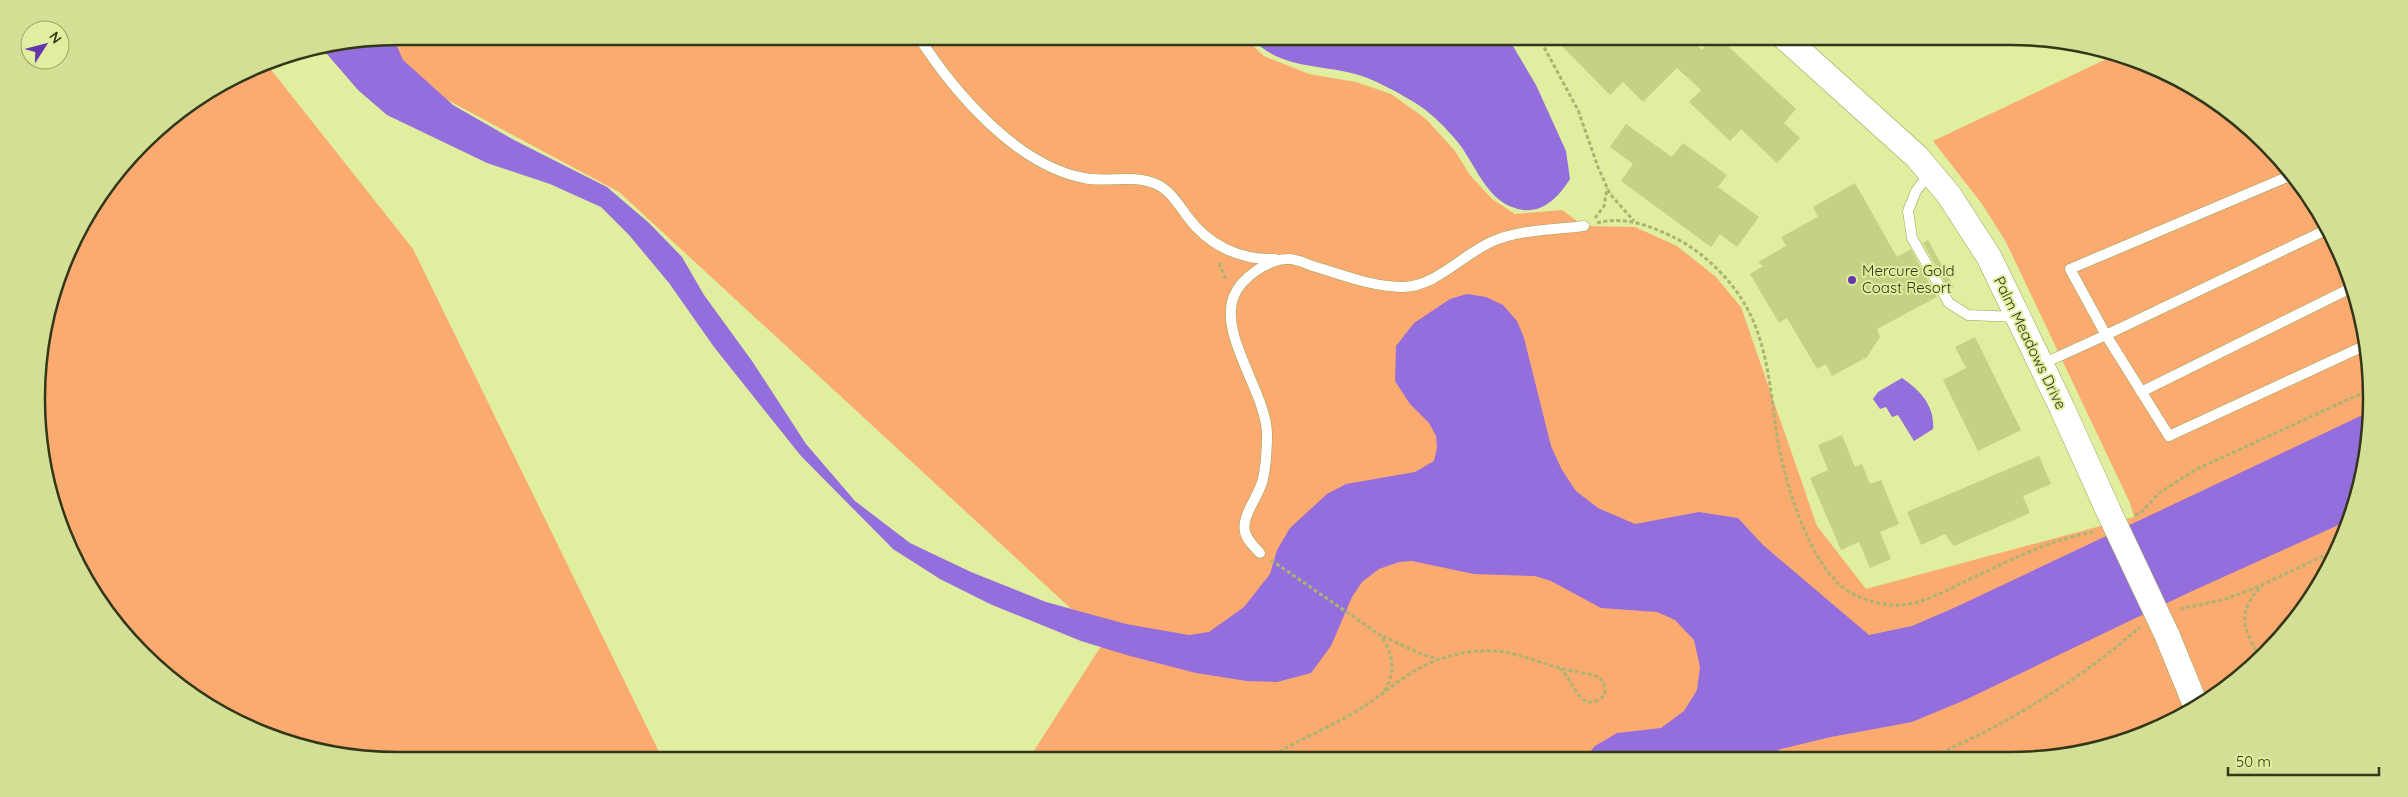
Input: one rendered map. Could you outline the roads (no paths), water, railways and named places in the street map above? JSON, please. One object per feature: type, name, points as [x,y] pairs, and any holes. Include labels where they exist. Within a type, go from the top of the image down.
[{"type":"street","name":"Palm Meadows Drive","points":[[1793,45],[1917,157],[1949,195],[1989,257],[2041,364],[2104,521],[2170,623],[2194,700]]},
{"type":"lane","points":[[924,45],[935,63],[963,95],[1005,137],[1032,158],[1062,172],[1085,178],[1130,179],[1156,183],[1170,194],[1204,236],[1233,253],[1260,259],[1288,258],[1381,287],[1407,287],[1433,278],[1492,242],[1523,233],[1584,226]]},
{"type":"lane","points":[[1930,173],[1916,191],[1908,211],[1912,238],[1949,303],[1968,315],[2018,317]]},
{"type":"lane","points":[[2286,178],[2070,269],[2106,335],[2168,436],[2359,347]]},
{"type":"lane","points":[[2041,364],[2322,232]]},
{"type":"lane","points":[[1260,553],[1250,543],[1244,531],[1247,515],[1263,479],[1267,432],[1260,400],[1236,342],[1230,311],[1234,296],[1245,280],[1264,266],[1288,258]]},
{"type":"lane","points":[[2141,392],[2346,290]]},
{"type":"place","name":"Mercure Gold Coast Resort","points":[[1852,280]]}]
